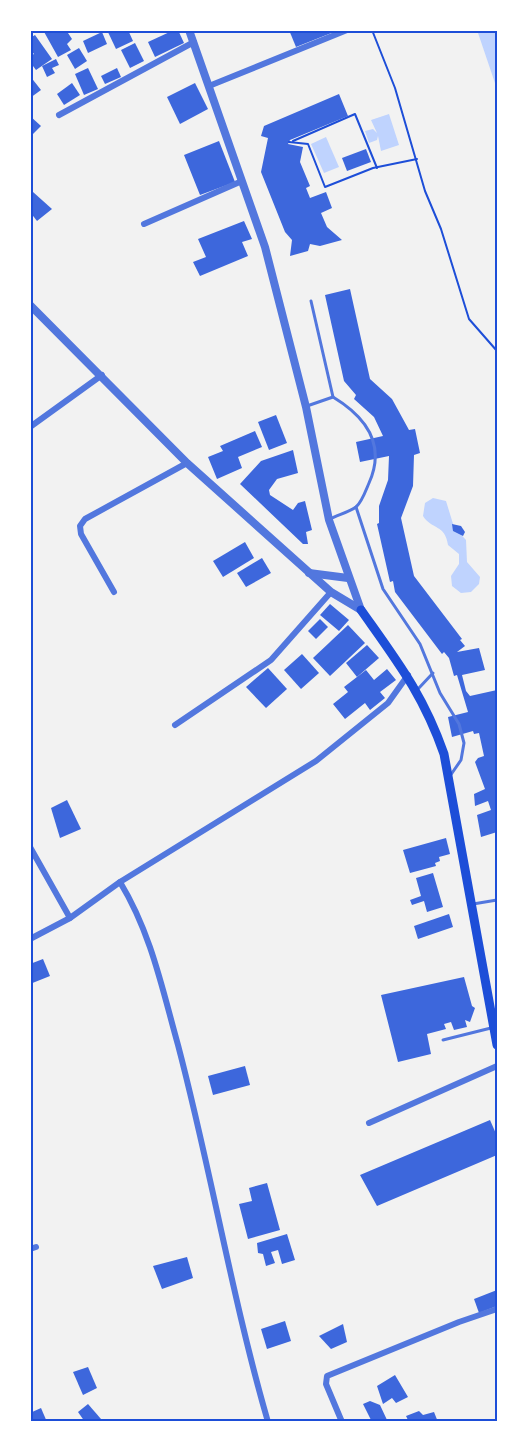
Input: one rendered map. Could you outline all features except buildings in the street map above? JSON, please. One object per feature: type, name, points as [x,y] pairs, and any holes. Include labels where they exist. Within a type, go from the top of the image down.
[{"type":"main road","points":[[361,610],[408,675],[430,715],[444,754],[471,904],[493,1005],[493,1027],[497,1045]]},
{"type":"street","points":[[189,30],[265,247],[306,407],[329,519],[361,610]]},
{"type":"street","points":[[209,86],[347,30]]},
{"type":"street","points":[[58,115],[194,42]]},
{"type":"street","points":[[144,224],[242,181]]},
{"type":"street","points":[[30,304],[187,463],[331,592],[361,610]]},
{"type":"street","points":[[30,427],[102,375]]},
{"type":"street","points":[[114,592],[81,534],[80,526],[85,519],[187,463]]},
{"type":"street","points":[[308,572],[348,578]]},
{"type":"street","points":[[175,725],[271,660],[331,592]]},
{"type":"street","points":[[30,939],[70,918],[120,882],[316,761],[388,703],[408,675]]},
{"type":"street","points":[[30,847],[70,918]]},
{"type":"street","points":[[120,882],[135,906],[154,960],[199,1123],[250,1360],[268,1422]]},
{"type":"street","points":[[369,1123],[497,1066]]},
{"type":"street","points":[[342,1422],[327,1384],[327,1376],[459,1322],[497,1310]]},
{"type":"lane","points":[[311,301],[333,398]]},
{"type":"lane","points":[[306,407],[333,398],[350,407],[375,443],[377,455],[372,476],[356,507],[329,519]]},
{"type":"lane","points":[[356,507],[383,589],[420,644],[440,693],[459,724],[464,743],[461,760],[448,778]]},
{"type":"lane","points":[[417,691],[433,673]]},
{"type":"lane","points":[[471,904],[497,900]]},
{"type":"lane","points":[[444,1040],[493,1027]]},
{"type":"path","points":[[372,30],[395,88],[425,191],[441,229],[469,319],[497,351]]},
{"type":"path","points":[[377,168],[355,114],[291,142],[308,144],[325,187],[377,168],[417,159]]},
{"type":"water","points":[[477,30],[497,30],[497,89]]},
{"type":"water","points":[[389,114],[399,145],[381,151],[378,136],[377,140],[369,143],[365,131],[373,129],[377,133],[371,120]]},
{"type":"water","points":[[326,137],[339,167],[324,173],[311,144]]},
{"type":"water","points":[[433,498],[446,501],[454,527],[466,540],[467,562],[480,577],[479,584],[471,592],[461,593],[452,586],[451,576],[459,564],[459,554],[448,545],[441,530],[423,516],[425,503]]}]
